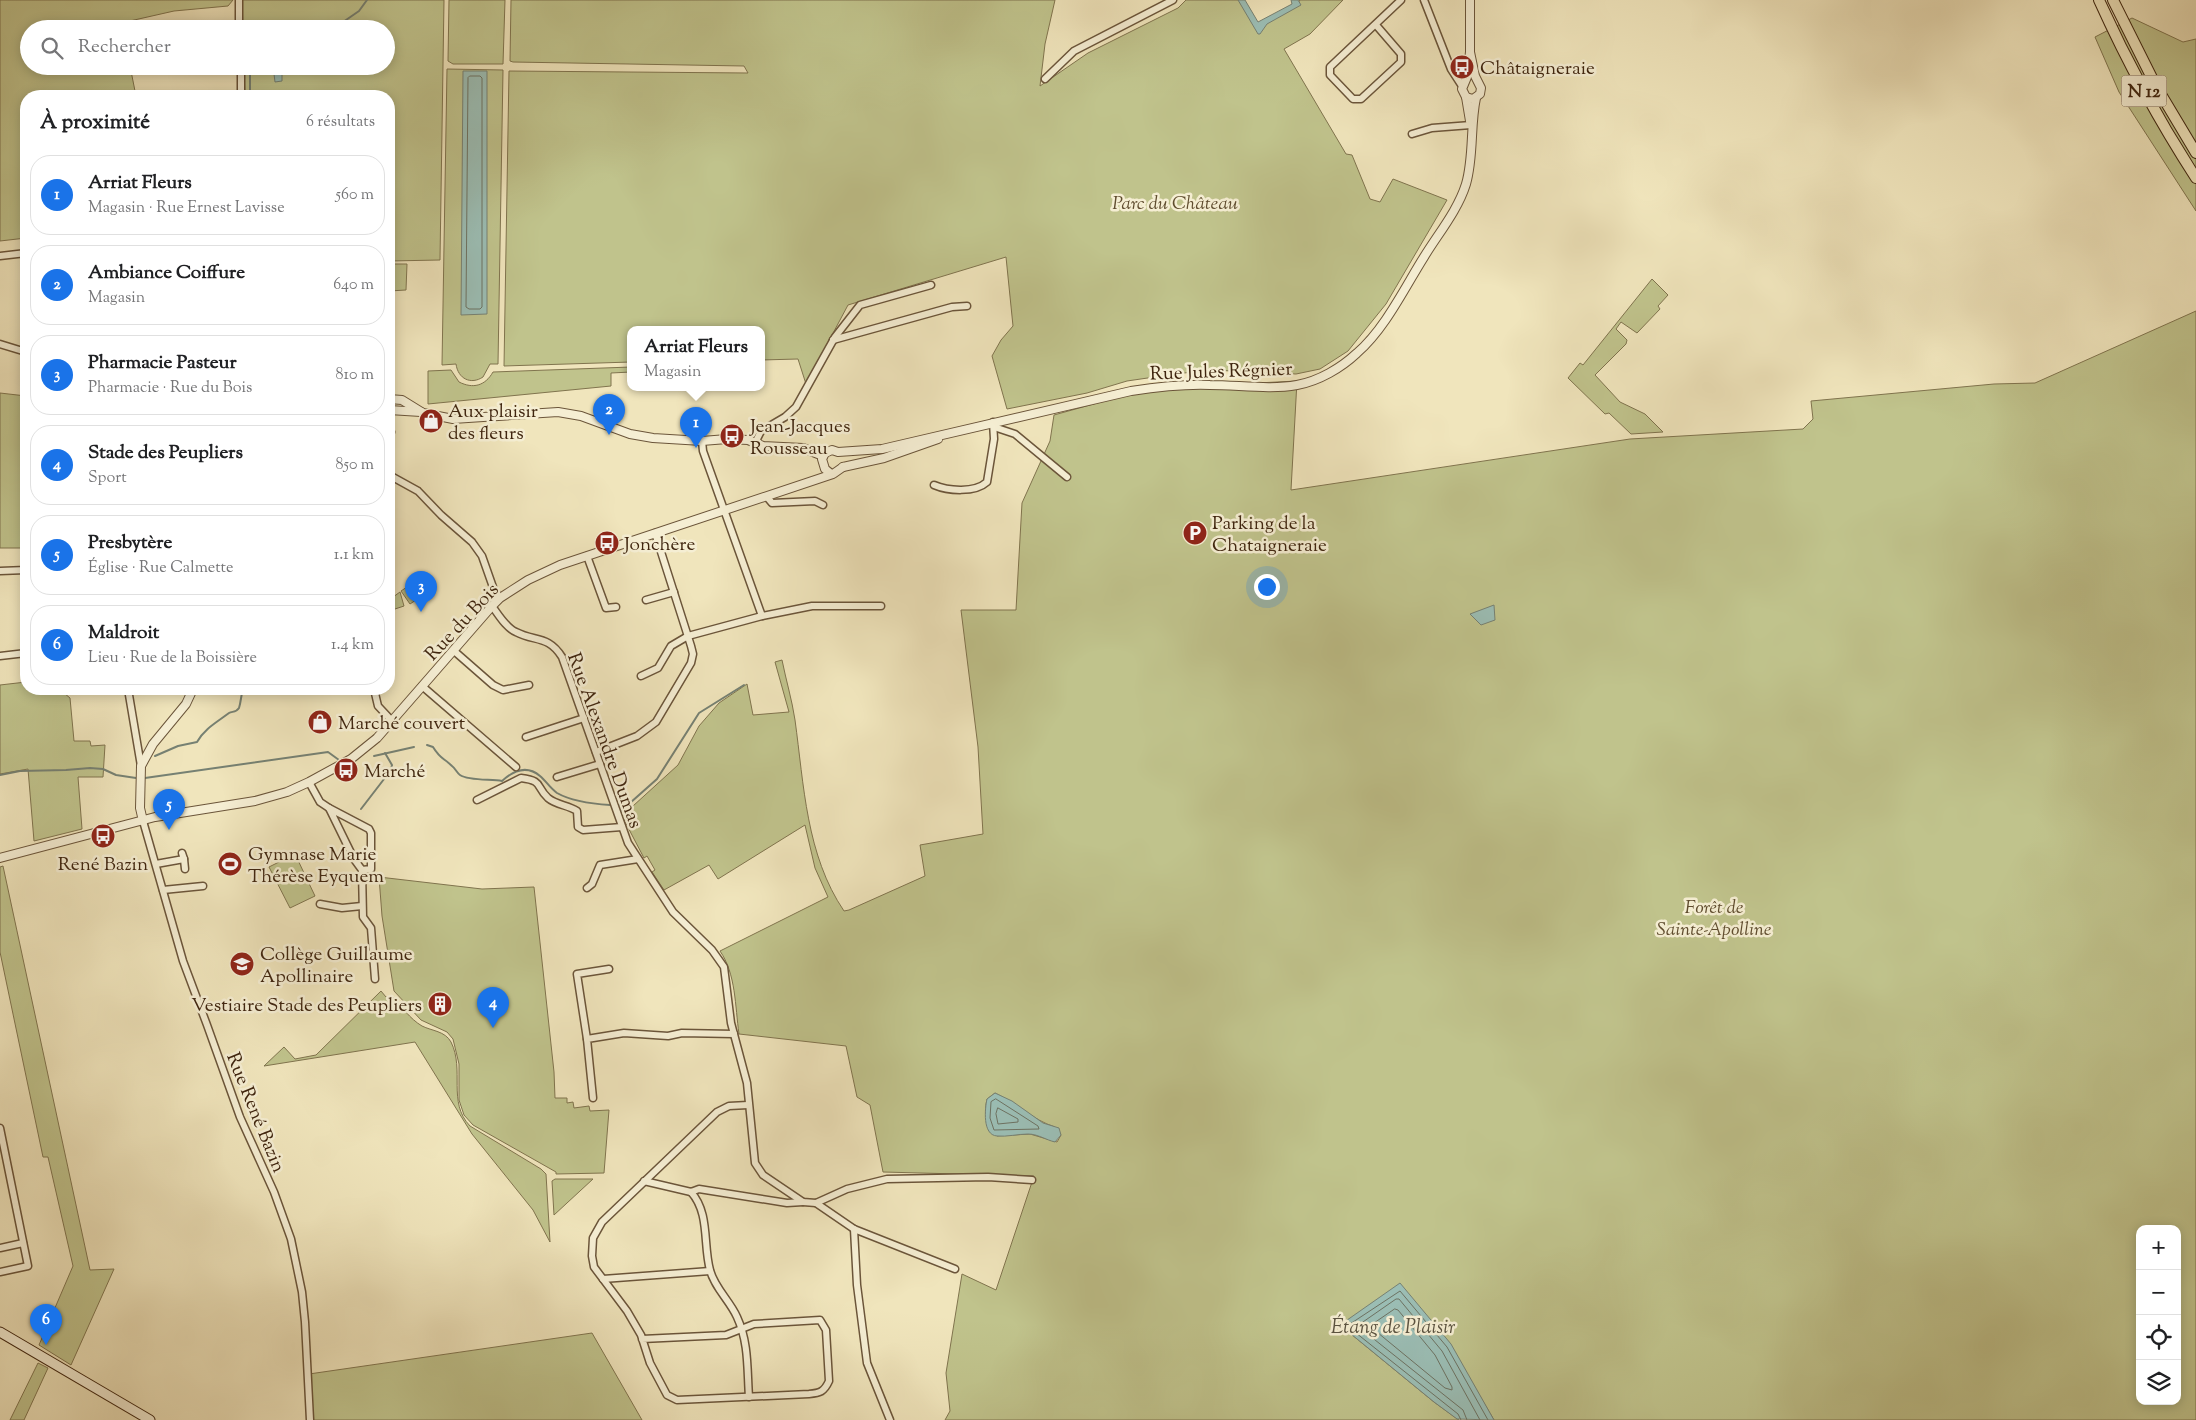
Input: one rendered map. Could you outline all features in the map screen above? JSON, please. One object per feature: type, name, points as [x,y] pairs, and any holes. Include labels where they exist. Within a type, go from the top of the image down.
[{"type":"highway","name":"N 12","points":[[2099,0],[2144,91],[2172,141],[2196,178]]},
{"type":"highway","name":"N 12","points":[[2113,0],[2156,86],[2196,153]]},
{"type":"main road","points":[[0,1332],[150,1420]]},
{"type":"street","points":[[239,0],[240,20]]},
{"type":"street","points":[[1045,79],[1074,51],[1174,0]]},
{"type":"street","points":[[1376,25],[1402,54],[1401,62],[1361,99],[1353,99],[1330,75],[1330,67],[1401,0]]},
{"type":"street","points":[[1424,0],[1451,69],[1464,83]]},
{"type":"street","points":[[1470,0],[1470,52],[1462,92],[1466,97],[1471,124]]},
{"type":"street","points":[[1470,52],[1477,81],[1481,88],[1480,94],[1476,98],[1471,124]]},
{"type":"street","points":[[240,75],[241,90]]},
{"type":"street","points":[[1464,83],[1471,79],[1477,81]]},
{"type":"street","points":[[1466,97],[1476,98]]},
{"type":"street","points":[[1412,134],[1432,128],[1471,124]]},
{"type":"street","name":"Rue Jules Régnier","points":[[838,452],[882,449],[968,428],[994,425],[1131,391],[1175,385],[1259,387],[1298,385],[1338,368],[1358,353],[1378,330],[1454,209],[1466,185],[1471,158],[1471,124]]},
{"type":"street","points":[[0,256],[20,254]]},
{"type":"street","points":[[755,442],[761,431],[785,417],[796,406],[833,340],[860,305],[931,285]]},
{"type":"street","points":[[833,340],[952,307],[967,306]]},
{"type":"street","points":[[0,344],[20,350]]},
{"type":"street","points":[[395,399],[402,400],[423,412]]},
{"type":"street","points":[[395,410],[423,412],[453,418],[558,412],[582,416],[630,434],[653,438],[702,441],[748,440],[763,446],[803,448],[823,460],[830,473],[838,472],[843,467],[838,452],[828,451],[823,460],[816,478]]},
{"type":"street","points":[[934,485],[943,490],[976,488],[987,482],[994,439],[994,425],[1015,434],[1067,477]]},
{"type":"street","name":"Rue Jules Régnier","points":[[843,467],[884,458],[968,428]]},
{"type":"street","points":[[702,441],[703,451],[762,616]]},
{"type":"street","name":"Rue du Bois","points":[[0,858],[143,821],[255,801],[287,792],[309,782],[364,750],[377,738],[492,606],[500,598],[528,580],[545,571],[587,556],[725,509],[767,497],[830,473]]},
{"type":"street","points":[[395,478],[418,491],[441,515],[472,542],[482,556],[494,590],[500,598]]},
{"type":"street","name":"Rue du Bois","points":[[767,497],[772,502],[815,501],[823,505]]},
{"type":"street","points":[[596,752],[637,736],[656,722],[691,663],[693,654],[688,636],[655,534]]},
{"type":"street","points":[[587,556],[606,608],[616,607]]},
{"type":"street","points":[[0,570],[20,570]]},
{"type":"street","points":[[646,600],[674,592]]},
{"type":"street","name":"Rue Alexandre Dumas","points":[[492,606],[515,632],[548,641],[557,649],[562,657],[622,827],[638,859],[673,912],[712,950],[724,967],[734,1034],[748,1082],[748,1105],[755,1163],[763,1175],[802,1202]]},
{"type":"street","points":[[641,676],[658,668],[671,646],[688,636],[762,616],[812,606],[881,606]]},
{"type":"street","points":[[453,650],[493,685],[503,690],[529,685]]},
{"type":"street","points":[[0,656],[20,654]]},
{"type":"street","points":[[422,686],[516,767]]},
{"type":"street","points":[[129,695],[141,766],[140,808],[143,821]]},
{"type":"street","points":[[141,766],[153,744],[186,704],[190,695]]},
{"type":"street","points":[[375,695],[378,706],[392,721]]},
{"type":"street","points":[[526,737],[584,718]]},
{"type":"street","points":[[557,778],[600,764]]},
{"type":"street","points":[[476,800],[521,778],[528,779],[537,782],[548,798],[577,812],[578,827],[583,830],[622,827]]},
{"type":"street","points":[[309,782],[320,802],[369,829],[371,832],[371,869],[362,870]]},
{"type":"street","points":[[329,808],[354,859],[362,870],[363,917],[371,928],[375,979]]},
{"type":"street","name":"Rue René Bazin","points":[[143,821],[183,961],[208,1025],[240,1117],[274,1192],[291,1239],[304,1312],[310,1420]]},
{"type":"street","points":[[156,864],[183,856],[185,869]]},
{"type":"street","points":[[587,888],[592,884],[600,865],[638,859]]},
{"type":"street","points":[[163,890],[203,886]]},
{"type":"street","points":[[320,904],[342,908],[362,906]]},
{"type":"street","points":[[593,1098],[587,1039],[577,974],[609,969]]},
{"type":"street","points":[[587,1039],[624,1033],[668,1036],[682,1034],[734,1034]]},
{"type":"street","points":[[642,1339],[726,1335],[754,1324],[820,1320],[826,1330],[828,1381],[826,1389],[821,1393],[672,1399],[667,1395],[650,1363],[642,1339],[627,1311],[594,1267],[592,1256],[593,1238],[602,1222],[717,1112],[729,1106],[748,1105]]},
{"type":"street","points":[[0,1128],[28,1266],[0,1272]]},
{"type":"street","points":[[691,1192],[699,1189],[787,1203],[816,1203],[847,1189],[887,1179],[988,1177],[1032,1180]]},
{"type":"street","points":[[644,1181],[691,1192],[697,1198],[702,1212],[710,1271],[737,1316],[747,1346],[749,1397]]},
{"type":"street","points":[[816,1203],[854,1229],[955,1269]]},
{"type":"street","points":[[854,1229],[857,1285],[867,1363],[890,1420]]},
{"type":"street","points":[[0,1248],[23,1243]]},
{"type":"street","points":[[603,1279],[710,1271]]},
{"type":"green space","points":[[0,0],[233,0],[228,6],[174,11],[134,20],[20,20],[20,75],[132,75],[135,90],[20,90],[20,239],[0,241]]},
{"type":"green space","points":[[242,0],[444,0],[440,260],[395,261],[395,90],[245,90],[244,75],[395,75],[395,20],[243,20]]},
{"type":"green space","points":[[449,0],[505,0],[503,64],[453,64],[448,61]]},
{"type":"green space","name":"Parc du Château","points":[[511,0],[1055,0],[1045,44],[1040,86],[1088,53],[1178,8],[1186,0],[1239,0],[1255,26],[1296,5],[1300,0],[1343,0],[1310,34],[1284,49],[1346,154],[1352,155],[1370,199],[1380,202],[1393,179],[1447,200],[1386,304],[1348,351],[1320,369],[1296,374],[1211,370],[1175,374],[1127,381],[1087,393],[1007,409],[992,356],[1001,340],[1013,326],[1006,257],[848,305],[806,384],[798,359],[765,360],[765,326],[627,326],[627,362],[504,366],[509,71],[748,73],[744,66],[510,61]]},
{"type":"green space","points":[[2132,18],[2183,42],[2196,39],[2196,211],[2119,92],[2095,37]]},
{"type":"green space","points":[[447,69],[503,70],[498,364],[490,364],[483,377],[474,380],[462,377],[456,364],[442,365]]},
{"type":"green space","points":[[395,264],[407,264],[406,290],[395,291]]},
{"type":"green space","points":[[1652,279],[1668,295],[1658,306],[1660,309],[1637,333],[1621,322],[1616,329],[1627,340],[1626,344],[1595,375],[1620,402],[1645,414],[1663,432],[1631,434],[1609,413],[1605,414],[1568,378],[1580,363],[1583,365]]},
{"type":"green space","name":"Forêt de Sainte-Apolline","points":[[2196,311],[2196,1420],[1494,1420],[1468,1376],[1340,1325],[1434,1402],[1459,1420],[945,1420],[950,1411],[946,1373],[962,1274],[996,1290],[1034,1176],[883,1172],[870,1105],[857,1097],[846,1046],[739,1034],[732,980],[720,951],[828,897],[815,868],[805,825],[718,879],[709,865],[664,890],[652,872],[655,870],[647,856],[644,858],[622,816],[678,765],[699,726],[719,703],[747,684],[753,715],[789,712],[775,662],[782,660],[794,712],[804,794],[814,843],[831,889],[844,911],[849,910],[925,876],[920,845],[983,834],[978,747],[961,610],[1016,610],[1022,503],[1050,441],[1054,415],[1144,390],[1297,381],[1291,490],[1630,439],[1803,429],[1813,419],[1811,401],[1994,384],[2035,383]],"holes":[[[995,1093],[1039,1120],[1055,1127],[1061,1135],[1057,1142],[1030,1134],[997,1136],[986,1115],[987,1099]]]},
{"type":"green space","points":[[627,367],[627,372],[611,373],[611,386],[428,404],[428,371],[451,370],[459,382],[474,386],[482,383],[493,372]]},
{"type":"green space","points":[[0,393],[20,395],[20,548],[0,548]]},
{"type":"green space","points":[[410,585],[419,598],[410,604],[401,591]]},
{"type":"green space","points":[[400,592],[404,606],[395,609],[395,596]]},
{"type":"green space","points":[[20,683],[20,695],[66,695],[70,698],[74,741],[90,741],[91,746],[105,745],[103,777],[78,777],[82,829],[34,841],[28,769],[0,774],[0,685]]},
{"type":"green space","points":[[295,854],[315,896],[290,908],[269,867]]},
{"type":"green space","points":[[3,866],[90,1270],[114,1269],[71,1365],[39,1345],[73,1266],[48,1157],[43,1157],[0,952],[0,867]]},
{"type":"green space","points":[[379,877],[482,889],[534,887],[554,1072],[555,1098],[567,1098],[567,1103],[573,1102],[574,1108],[589,1106],[590,1111],[609,1110],[604,1173],[556,1174],[556,1172],[473,1125],[464,1115],[459,1100],[459,1064],[453,1039],[447,1032],[421,1020],[394,991],[382,916]]},
{"type":"green space","points":[[381,991],[386,997],[392,996],[422,1026],[442,1033],[451,1042],[457,1064],[459,1107],[463,1117],[470,1126],[541,1169],[546,1174],[550,1242],[533,1210],[472,1134],[415,1042],[264,1066],[284,1047],[295,1059],[316,1055]]},
{"type":"green space","points":[[555,1179],[593,1179],[554,1215],[552,1181]]},
{"type":"green space","points":[[592,1333],[642,1420],[312,1420],[309,1374]]},
{"type":"green space","points":[[38,1363],[48,1368],[24,1420],[10,1420]]},
{"type":"water","points":[[1238,0],[1245,0],[1258,22],[1292,4],[1291,0],[1298,0],[1301,5],[1267,24],[1258,34]]},
{"type":"water","points":[[463,71],[487,71],[487,314],[461,315]]},
{"type":"water","points":[[274,75],[282,75],[282,81],[275,82]]},
{"type":"water","points":[[1494,605],[1495,620],[1481,625],[1470,614]]},
{"type":"water","points":[[995,1093],[1012,1101],[1043,1123],[1059,1128],[1061,1135],[1055,1142],[1032,1134],[997,1136],[992,1134],[987,1126],[986,1108],[987,1099]]},
{"type":"water","name":"Étang de Plaisir","points":[[1400,1283],[1451,1344],[1494,1420],[1457,1419],[1340,1325]]},
{"type":"waterway","points":[[346,20],[359,11],[367,0]]},
{"type":"waterway","points":[[250,75],[250,90]]},
{"type":"waterway","points":[[617,805],[620,805],[621,811],[657,779],[699,713],[744,685]]},
{"type":"waterway","points":[[155,756],[178,746],[197,742],[211,726],[229,713],[238,710],[242,695]]},
{"type":"waterway","points":[[427,745],[433,747],[440,756],[464,777],[502,781],[511,774],[525,770],[540,776],[557,793],[570,799],[610,805]]},
{"type":"waterway","points":[[374,756],[414,747]]},
{"type":"waterway","points":[[145,778],[328,752],[339,760]]},
{"type":"waterway","points":[[361,809],[391,770],[392,765],[385,753]]},
{"type":"waterway","points":[[0,775],[20,771],[90,768],[103,769],[116,775],[136,778]]},
{"type":"place","name":"Châtaigneraie","points":[[1462,67]]},
{"type":"place","name":"Aux plaisir des fleurs","points":[[431,421]]},
{"type":"place","name":"Ambiance Coiffure","points":[[609,435]]},
{"type":"place","name":"Jean-Jacques Rousseau","points":[[732,436]]},
{"type":"place","name":"Arriat Fleurs","points":[[696,448]]},
{"type":"place","name":"Parking de la Chataigneraie","points":[[1195,533]]},
{"type":"place","name":"Jonchère","points":[[607,543]]},
{"type":"place","name":"Pharmacie Pasteur","points":[[421,612]]},
{"type":"place","name":"Marché couvert","points":[[320,722]]},
{"type":"place","name":"Marché","points":[[346,770]]},
{"type":"place","name":"Presbytère","points":[[169,830]]},
{"type":"place","name":"René Bazin","points":[[103,836]]},
{"type":"place","name":"Gymnase Marie Thérèse Eyquem","points":[[230,864]]},
{"type":"place","name":"Collège Guillaume Apollinaire","points":[[242,964]]},
{"type":"place","name":"Vestiaire Stade des Peupliers","points":[[440,1004]]},
{"type":"place","name":"Stade des Peupliers","points":[[493,1028]]},
{"type":"place","name":"Maldroit","points":[[46,1345]]}]
